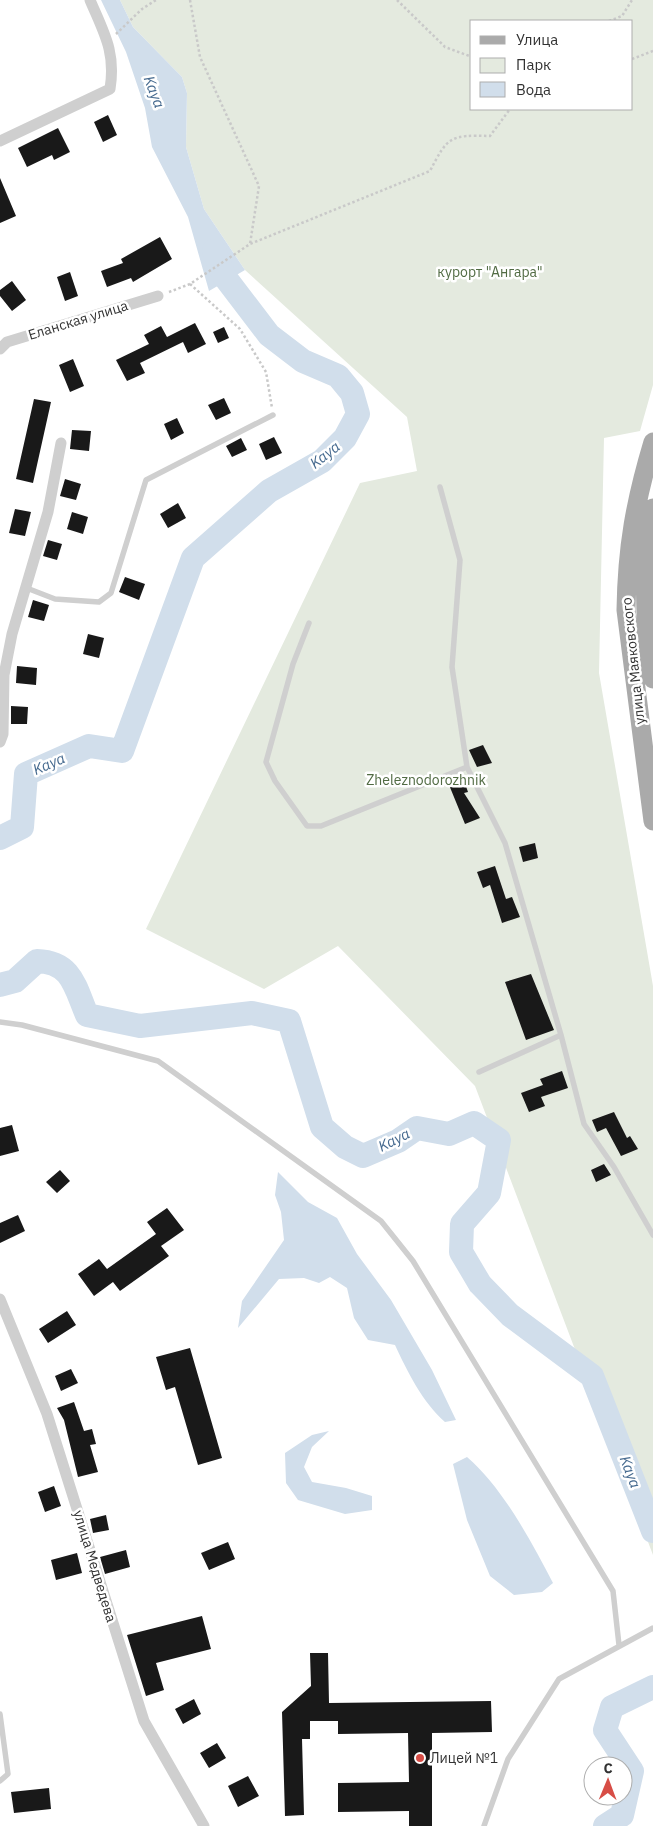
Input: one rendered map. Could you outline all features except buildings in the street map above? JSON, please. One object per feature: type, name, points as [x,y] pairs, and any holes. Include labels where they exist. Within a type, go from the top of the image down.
[{"type":"main road","name":"улица Маяковского","points":[[653,442],[634,512],[627,577],[626,610],[653,822]]},
{"type":"main road","points":[[653,508],[646,557],[644,594],[646,632],[653,679]]},
{"type":"street","points":[[0,141],[110,89],[114,69],[108,42],[90,0]]},
{"type":"street","name":"Еланская улица","points":[[0,348],[7,342],[158,296]]},
{"type":"street","points":[[0,742],[3,734],[4,675],[24,587],[48,512],[61,443]]},
{"type":"street","name":"улица Медведева","points":[[1,1306],[47,1414],[144,1721],[204,1826]]},
{"type":"lane","points":[[24,587],[55,599],[99,602],[111,592],[146,480],[273,415]]},
{"type":"lane","points":[[440,487],[460,560],[452,666],[467,767],[505,843],[561,1035],[584,1124],[614,1167],[653,1235]]},
{"type":"lane","points":[[309,623],[293,664],[266,762],[275,781],[307,826],[321,826],[467,767]]},
{"type":"lane","points":[[0,1022],[158,1061],[381,1221],[413,1261],[613,1591],[619,1645]]},
{"type":"lane","points":[[479,1072],[561,1035]]},
{"type":"lane","points":[[484,1826],[508,1759],[559,1679],[653,1628]]},
{"type":"lane","points":[[0,1714],[8,1774],[0,1781]]},
{"type":"path","points":[[108,42],[142,9],[156,0]]},
{"type":"path","points":[[190,0],[200,57],[259,186],[250,244]]},
{"type":"path","points":[[397,0],[445,47],[470,55]]},
{"type":"path","points":[[612,20],[622,16],[632,0]]},
{"type":"path","points":[[633,59],[653,51]]},
{"type":"path","points":[[158,296],[190,284],[250,244],[430,171],[444,144],[462,135],[490,136],[509,110]]},
{"type":"path","points":[[190,284],[240,329],[266,372],[273,415]]},
{"type":"green space","name":"Zheleznodorozhnik","points":[[120,0],[653,0],[653,385],[640,431],[604,438],[599,673],[653,986],[653,1555],[475,1086],[338,946],[264,989],[146,929],[360,483],[417,471],[407,417],[245,270],[204,209],[186,147],[187,93],[182,77],[133,27]]},
{"type":"water","points":[[101,0],[120,0],[133,27],[182,77],[187,93],[186,147],[204,209],[245,270],[209,291],[188,217],[152,147],[145,108],[126,52]]},
{"type":"water","points":[[278,1172],[308,1202],[337,1218],[357,1254],[391,1300],[432,1370],[456,1420],[445,1422],[430,1406],[410,1376],[395,1345],[368,1340],[354,1318],[347,1288],[330,1277],[319,1283],[304,1278],[279,1279],[238,1328],[242,1301],[284,1240],[281,1212],[275,1195]]},
{"type":"water","points":[[329,1431],[312,1447],[304,1467],[312,1482],[346,1488],[372,1496],[372,1510],[345,1514],[298,1500],[286,1483],[285,1453],[312,1435]]},
{"type":"water","points":[[467,1457],[493,1484],[504,1499],[535,1550],[553,1583],[542,1592],[514,1595],[490,1576],[467,1520],[453,1464]]},
{"type":"waterway","name":"Kaya","points":[[0,838],[22,827],[26,774],[89,746],[122,751],[193,558],[269,491],[322,461],[345,438],[358,414],[352,393],[338,376],[303,361],[269,335],[224,276],[214,251]]},
{"type":"waterway","name":"Kaya","points":[[0,985],[15,981],[37,961],[49,962],[65,971],[71,978],[87,1015],[140,1026],[252,1013],[289,1021],[322,1127],[345,1147],[363,1156],[398,1141],[417,1128],[449,1134],[474,1123],[499,1140],[489,1193],[462,1224],[461,1252],[480,1284],[510,1315],[592,1376],[653,1531]]},
{"type":"waterway","name":"Kaya","points":[[605,1826],[622,1815],[632,1771],[605,1730],[612,1707],[653,1687]]},
{"type":"place","name":"Лицей №1","points":[[420,1758]]},
{"type":"park label","name":"курорт \"Ангара\"","points":[[490,272]]}]
